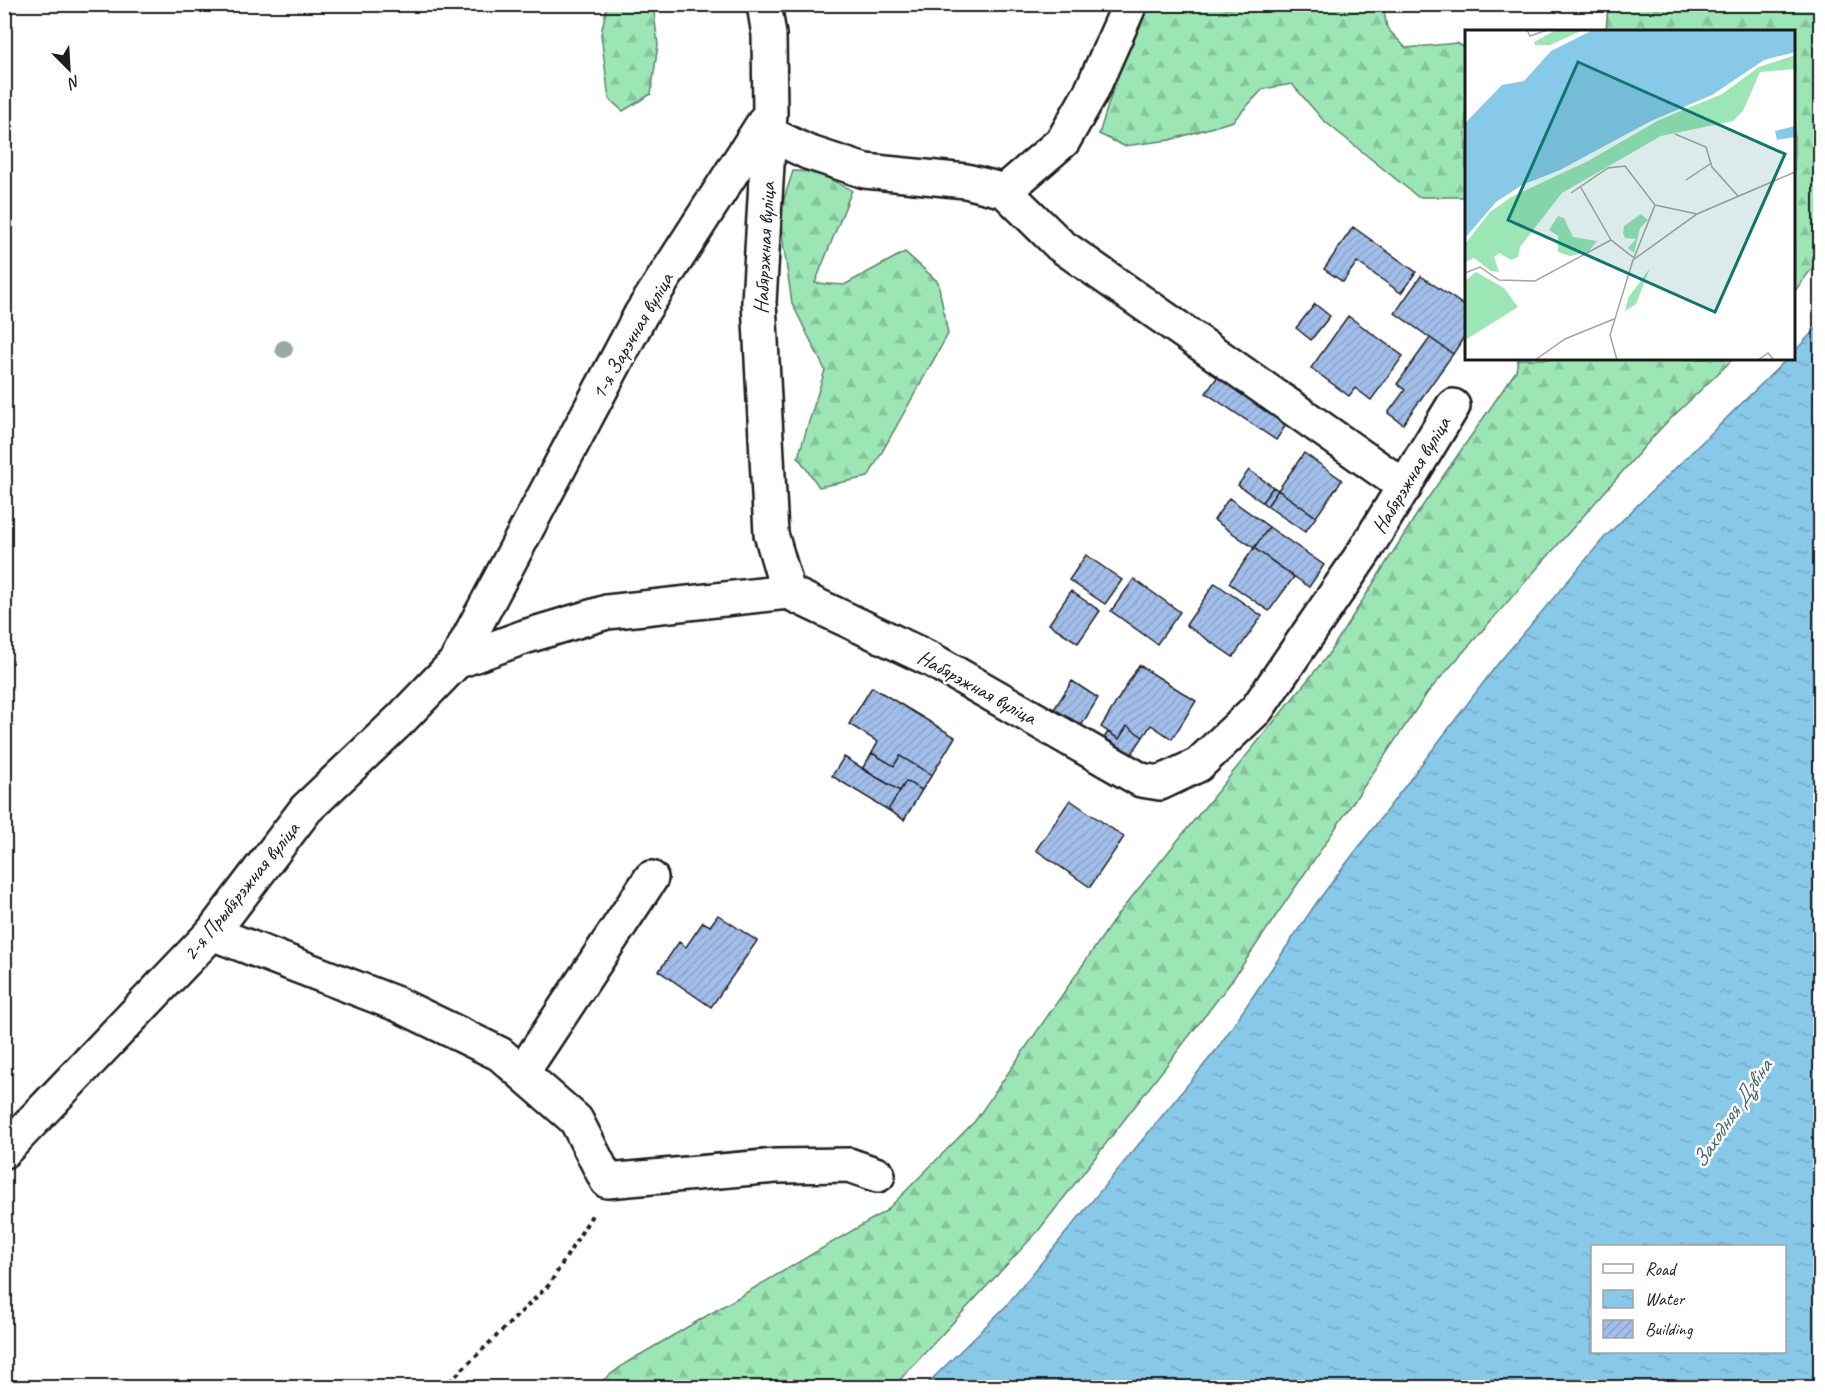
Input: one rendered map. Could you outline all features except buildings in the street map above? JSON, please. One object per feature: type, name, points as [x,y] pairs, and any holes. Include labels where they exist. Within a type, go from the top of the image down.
[{"type":"street","points":[[764,4],[769,35],[770,123],[807,152],[866,171],[966,181],[1005,191],[1060,245],[1405,487]]},
{"type":"street","points":[[1005,191],[1063,141],[1090,92],[1130,4]]},
{"type":"street","name":"Набярэжная вуліца","points":[[770,123],[759,302],[771,534],[788,592],[932,660],[1142,780],[1160,783],[1198,765],[1257,710],[1405,487],[1453,406]]},
{"type":"street","name":"1-я Зарэчная вуліца","points":[[456,662],[641,314],[770,123]]},
{"type":"street","points":[[456,662],[524,637],[607,612],[788,592]]},
{"type":"street","name":"2-я Прыбярэжная вуліца","points":[[4,1151],[212,933],[306,809],[401,719],[456,662]]},
{"type":"street","points":[[522,1073],[651,878]]},
{"type":"street","points":[[212,933],[397,1004],[500,1054],[576,1120],[607,1182],[776,1166],[849,1165],[878,1175]]},
{"type":"path","points":[[443,1388],[549,1285],[591,1218],[607,1182]]},
{"type":"green space","points":[[607,5],[653,5],[658,45],[651,94],[623,111],[609,99],[601,34]]},
{"type":"green space","points":[[1153,5],[1383,5],[1387,28],[1406,48],[1457,43],[1465,47],[1465,197],[1418,197],[1323,120],[1292,84],[1263,89],[1233,121],[1170,140],[1124,146],[1099,134],[1133,25]]},
{"type":"green space","points":[[1608,5],[1820,5],[1820,258],[1795,291],[1795,30],[1606,30]]},
{"type":"green space","points":[[793,171],[815,172],[852,190],[815,283],[844,285],[905,252],[938,282],[948,334],[868,477],[819,487],[798,457],[825,370],[792,303],[779,214]]},
{"type":"green space","points":[[1518,360],[1732,360],[1661,428],[1428,692],[1231,982],[1039,1230],[893,1387],[594,1387],[626,1363],[886,1211],[975,1121],[1118,914],[1328,655],[1419,511],[1516,371]]},
{"type":"water","name":"Заходняя Дзвіна","points":[[1820,324],[1820,1387],[924,1387],[1005,1307],[1217,1049],[1317,902],[1496,666],[1604,538],[1786,360],[1795,360],[1795,351]]}]
